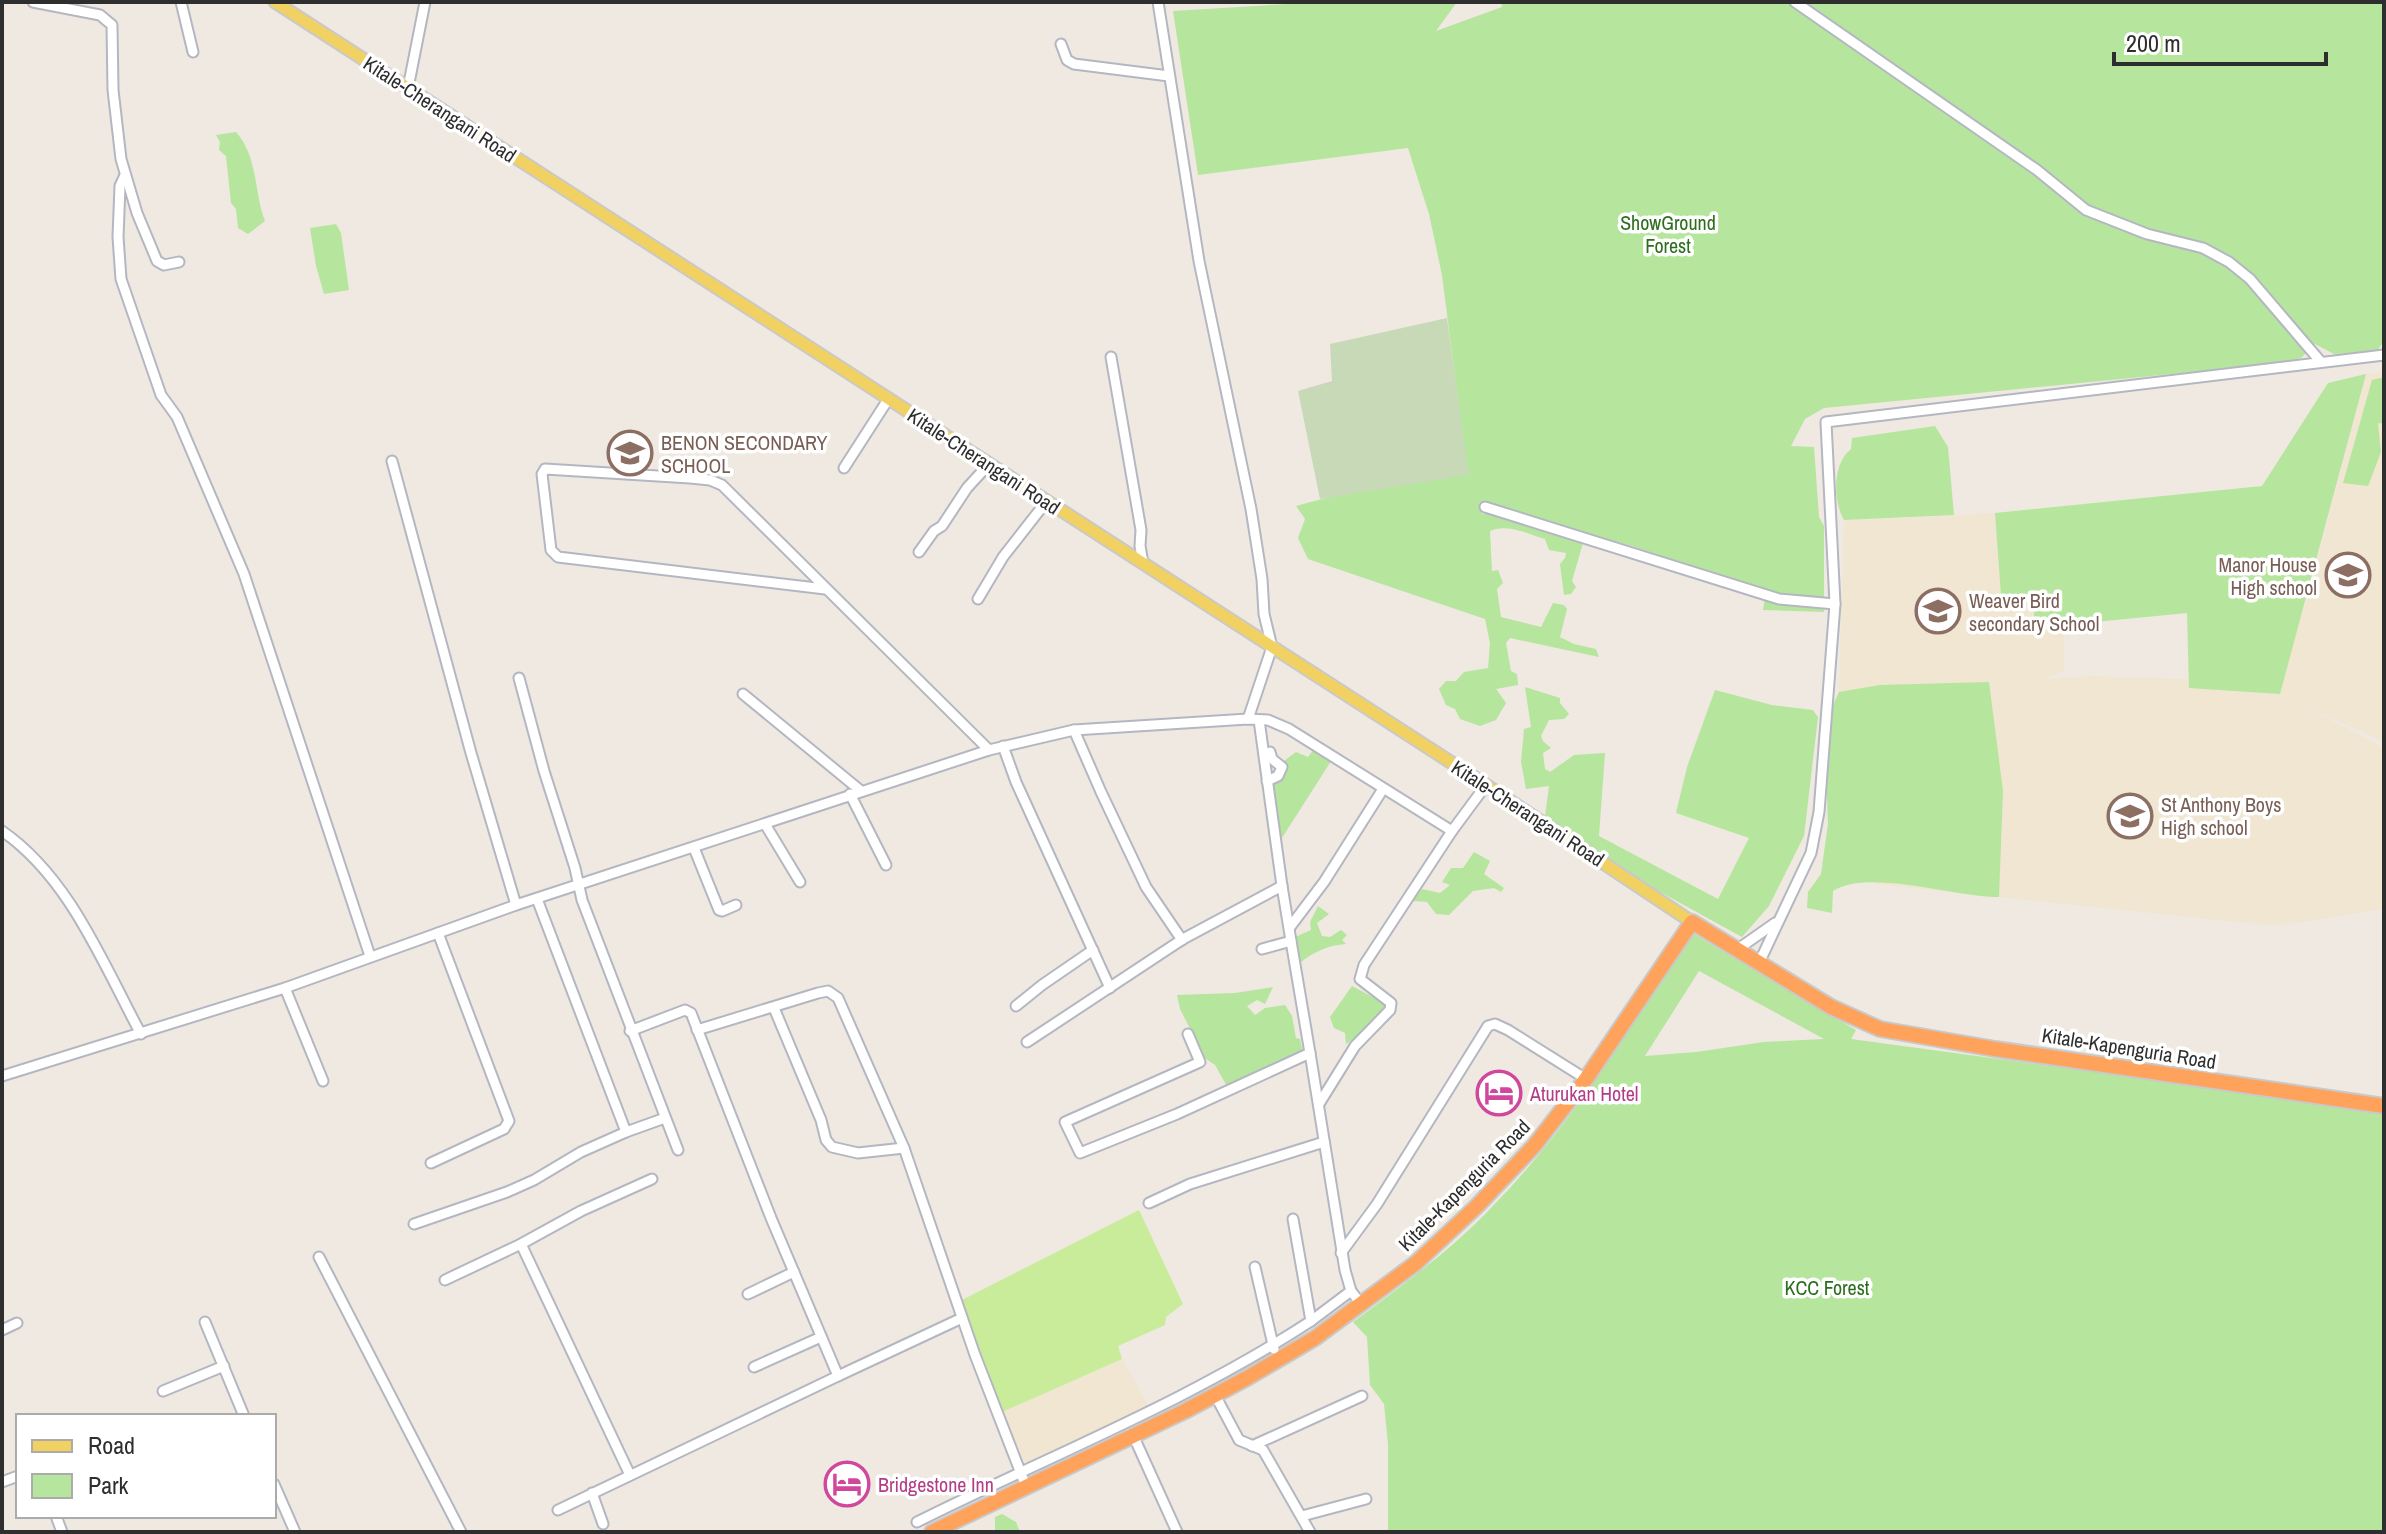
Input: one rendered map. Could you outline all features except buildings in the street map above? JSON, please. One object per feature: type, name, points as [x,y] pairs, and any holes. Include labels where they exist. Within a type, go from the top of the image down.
[{"type":"highway","name":"Kitale-Kapenguria Road","points":[[932,1532],[1027,1489],[1215,1395],[1276,1352],[1315,1338],[1416,1263],[1477,1206],[1534,1146],[1586,1079],[1692,922],[1831,1007],[1880,1029],[2384,1106]]},
{"type":"main road","name":"Kitale-Cherangani Road","points":[[275,2],[1486,785],[1692,922]]},
{"type":"street","points":[[33,2],[100,15],[109,20],[113,28],[113,90],[125,175],[157,261],[164,265],[179,262]]},
{"type":"street","points":[[100,2],[100,15]]},
{"type":"street","points":[[181,2],[193,52]]},
{"type":"street","points":[[408,88],[425,2]]},
{"type":"street","points":[[1158,2],[1199,261],[1251,509],[1264,614],[1272,647],[1253,719],[1267,781],[1341,1253],[1351,1291],[1361,1304]]},
{"type":"street","points":[[1795,2],[2037,170],[2086,210],[2147,234],[2203,248],[2229,262],[2250,279],[2321,362]]},
{"type":"street","points":[[1061,44],[1067,60],[1074,64],[1169,76]]},
{"type":"street","points":[[125,175],[120,186],[118,237],[121,279],[164,403],[177,417],[244,574],[370,956]]},
{"type":"street","points":[[1759,963],[1811,853],[1819,812],[1835,604],[1826,422],[2384,355]]},
{"type":"street","points":[[1111,357],[1141,530],[1143,563]]},
{"type":"street","points":[[844,468],[889,398]]},
{"type":"street","points":[[392,461],[471,753],[516,905]]},
{"type":"street","points":[[919,552],[989,464]]},
{"type":"street","points":[[825,589],[558,557],[551,550],[543,471],[716,482],[825,589],[989,750]]},
{"type":"street","points":[[978,599],[1003,557],[1046,502]]},
{"type":"street","points":[[1485,507],[1779,599],[1835,604]]},
{"type":"street","points":[[519,678],[582,900],[678,1150]]},
{"type":"street","points":[[743,694],[861,791]]},
{"type":"street","points":[[2,1076],[285,988],[516,905],[850,794],[1003,746],[1074,730],[1268,720],[1289,729],[1452,831]]},
{"type":"street","points":[[1074,730],[1146,887],[1182,940]]},
{"type":"street","points":[[1003,746],[1016,782],[1110,988]]},
{"type":"street","points":[[1267,781],[1278,776],[1282,767],[1272,759],[1270,752]]},
{"type":"street","points":[[1319,1104],[1355,1046],[1390,1010],[1391,1003],[1362,981],[1361,972],[1452,831],[1486,785]]},
{"type":"street","points":[[1290,927],[1324,882],[1383,789]]},
{"type":"street","points":[[850,794],[886,865]]},
{"type":"street","points":[[765,824],[800,882]]},
{"type":"street","points":[[2,831],[40,866],[80,920],[141,1034]]},
{"type":"street","points":[[694,848],[719,910],[736,905]]},
{"type":"street","points":[[1027,1042],[1182,940],[1282,886]]},
{"type":"street","points":[[537,899],[626,1132]]},
{"type":"street","points":[[1738,949],[1778,921]]},
{"type":"street","points":[[431,1163],[504,1129],[509,1121],[438,933]]},
{"type":"street","points":[[1262,949],[1291,941]]},
{"type":"street","points":[[1016,1006],[1093,950]]},
{"type":"street","points":[[285,988],[323,1081]]},
{"type":"street","points":[[697,1030],[818,993],[833,993],[838,998],[904,1148],[962,1318],[1027,1489]]},
{"type":"street","points":[[774,1008],[821,1120],[826,1140],[832,1147],[858,1153],[904,1148]]},
{"type":"street","points":[[630,1031],[685,1010],[691,1013],[838,1376]]},
{"type":"street","points":[[1341,1253],[1377,1204],[1488,1026],[1495,1024],[1508,1030],[1586,1079]]},
{"type":"street","points":[[1188,1034],[1200,1062],[1065,1122],[1080,1153],[1177,1114],[1310,1053]]},
{"type":"street","points":[[414,1224],[507,1192],[581,1152],[665,1118]]},
{"type":"street","points":[[1149,1203],[1190,1184],[1324,1142]]},
{"type":"street","points":[[445,1280],[652,1179]]},
{"type":"street","points":[[1293,1219],[1311,1321]]},
{"type":"street","points":[[521,1244],[630,1475]]},
{"type":"street","points":[[319,1257],[461,1532]]},
{"type":"street","points":[[1255,1267],[1276,1352]]},
{"type":"street","points":[[748,1294],[794,1272]]},
{"type":"street","points":[[917,1522],[1276,1352],[1351,1291]]},
{"type":"street","points":[[558,1510],[962,1318]]},
{"type":"street","points":[[205,1322],[243,1414]]},
{"type":"street","points":[[2,1330],[17,1323]]},
{"type":"street","points":[[754,1367],[821,1337]]},
{"type":"street","points":[[163,1391],[224,1366]]},
{"type":"street","points":[[1215,1395],[1234,1434],[1244,1444],[1263,1450],[1310,1532]]},
{"type":"street","points":[[1252,1446],[1362,1396]]},
{"type":"street","points":[[1133,1435],[1177,1532]]},
{"type":"street","points":[[276,1489],[295,1532]]},
{"type":"street","points":[[592,1493],[603,1524]]},
{"type":"street","points":[[1302,1516],[1366,1499]]},
{"type":"shaded area","name":"St Anthony Boys High school","points":[[2384,371],[2384,742],[2305,706],[2384,748],[2384,909],[2276,926],[1875,884],[1878,686],[1839,692],[1844,521],[1995,513],[2001,595],[2034,597],[2034,624],[2064,625],[2064,671],[2042,680],[2091,676],[2182,679],[2279,688],[2308,596],[2366,374]]},
{"type":"shaded area","points":[[1122,1359],[1149,1406],[1027,1467],[1000,1413]]},
{"type":"green space","name":"ShowGround Forest","points":[[1321,2],[1457,2],[1436,31],[1502,7],[1501,2],[2384,2],[2384,340],[2377,352],[2334,354],[2315,344],[2301,358],[2284,363],[1824,408],[1805,419],[1791,446],[1814,447],[1819,517],[1824,526],[1824,612],[1763,610],[1766,591],[1635,547],[1492,505],[1481,505],[1482,514],[1496,514],[1508,521],[1583,543],[1572,581],[1576,587],[1571,594],[1564,595],[1560,564],[1566,553],[1549,550],[1545,539],[1525,532],[1503,528],[1490,531],[1492,571],[1498,570],[1503,583],[1497,589],[1501,617],[1541,627],[1553,603],[1564,605],[1567,609],[1560,637],[1596,649],[1599,657],[1510,638],[1506,643],[1511,671],[1517,674],[1518,685],[1496,689],[1506,703],[1496,720],[1480,726],[1460,719],[1455,709],[1446,705],[1439,689],[1446,681],[1456,681],[1464,672],[1488,668],[1490,643],[1485,619],[1308,559],[1298,538],[1305,519],[1296,506],[1341,494],[1464,447],[1442,275],[1429,214],[1408,148],[1198,175],[1173,11]]},
{"type":"green space","points":[[236,132],[252,163],[265,221],[248,234],[238,228],[236,209],[231,203],[226,156],[219,150],[220,142],[216,135]]},
{"type":"green space","points":[[336,224],[341,233],[349,290],[324,294],[310,228]]},
{"type":"green space","points":[[1447,318],[1469,475],[1320,499],[1298,391],[1332,381],[1330,344]]},
{"type":"green space","points":[[2366,374],[2280,694],[2189,688],[2187,613],[2064,625],[2034,624],[2034,598],[2001,595],[1995,513],[2262,486],[2328,383]]},
{"type":"green space","points":[[2384,377],[2384,424],[2378,423],[2381,452],[2368,486],[2343,483],[2372,380]]},
{"type":"green space","points":[[1935,426],[1948,447],[1954,515],[1844,520],[1836,483],[1840,464],[1851,449],[1852,438]]},
{"type":"green space","points":[[1989,682],[2003,791],[1999,897],[1867,882],[1833,891],[1832,913],[1807,908],[1808,892],[1821,874],[1828,824],[1826,772],[1829,714],[1839,692],[1880,685]]},
{"type":"green space","points":[[1525,687],[1560,698],[1560,703],[1569,714],[1564,719],[1549,720],[1541,736],[1551,748],[1543,753],[1545,769],[1550,772],[1574,755],[1605,753],[1599,836],[1718,899],[1749,838],[1676,813],[1687,767],[1715,690],[1772,705],[1813,710],[1818,717],[1804,836],[1769,906],[1742,937],[1622,871],[1545,816],[1549,786],[1526,789],[1521,762],[1524,729],[1531,727]]},
{"type":"green space","points":[[1314,749],[1333,758],[1280,841],[1271,783],[1287,768],[1284,761],[1296,752],[1308,757]]},
{"type":"green space","points":[[1474,852],[1490,861],[1484,874],[1504,888],[1501,892],[1494,888],[1473,891],[1449,915],[1436,914],[1427,902],[1413,901],[1422,889],[1440,893],[1450,885],[1442,882],[1451,868],[1463,868]]},
{"type":"green space","points":[[1318,906],[1329,914],[1317,923],[1322,936],[1330,937],[1341,930],[1347,935],[1342,940],[1346,944],[1322,950],[1300,963],[1295,937],[1311,930],[1310,922]]},
{"type":"green space","name":"KCC Forest","points":[[1692,933],[1856,1030],[1851,1039],[2384,1111],[2384,1532],[1388,1532],[1388,1444],[1384,1404],[1370,1385],[1367,1337],[1353,1322],[1458,1240],[1519,1178],[1598,1076]],"holes":[[[1699,971],[1824,1039],[1764,1042],[1645,1056]]]},
{"type":"green space","points":[[1352,986],[1384,1003],[1385,1010],[1363,1033],[1346,1044],[1345,1033],[1334,1028],[1330,1017]]},
{"type":"green space","points":[[1273,987],[1265,1004],[1257,1000],[1247,1006],[1255,1015],[1265,1008],[1285,1005],[1292,1016],[1296,1038],[1300,1039],[1303,1052],[1228,1088],[1215,1065],[1205,1058],[1180,1009],[1177,995],[1235,993]]},
{"type":"green space","points":[[1139,1210],[1183,1304],[1166,1317],[1165,1325],[1118,1346],[1122,1359],[1000,1413],[960,1301]]},
{"type":"green space","points":[[1002,1514],[1016,1522],[1020,1532],[995,1532],[995,1517]]},
{"type":"place","name":"BENON SECONDARY SCHOOL","points":[[630,453]]},
{"type":"place","name":"Manor House High school","points":[[2348,575]]},
{"type":"place","name":"Weaver Bird secondary School","points":[[1938,611]]},
{"type":"place","name":"St Anthony Boys High school","points":[[2130,816]]},
{"type":"place","name":"Aturukan Hotel","points":[[1499,1093]]},
{"type":"place","name":"Bridgestone Inn","points":[[847,1484]]}]
